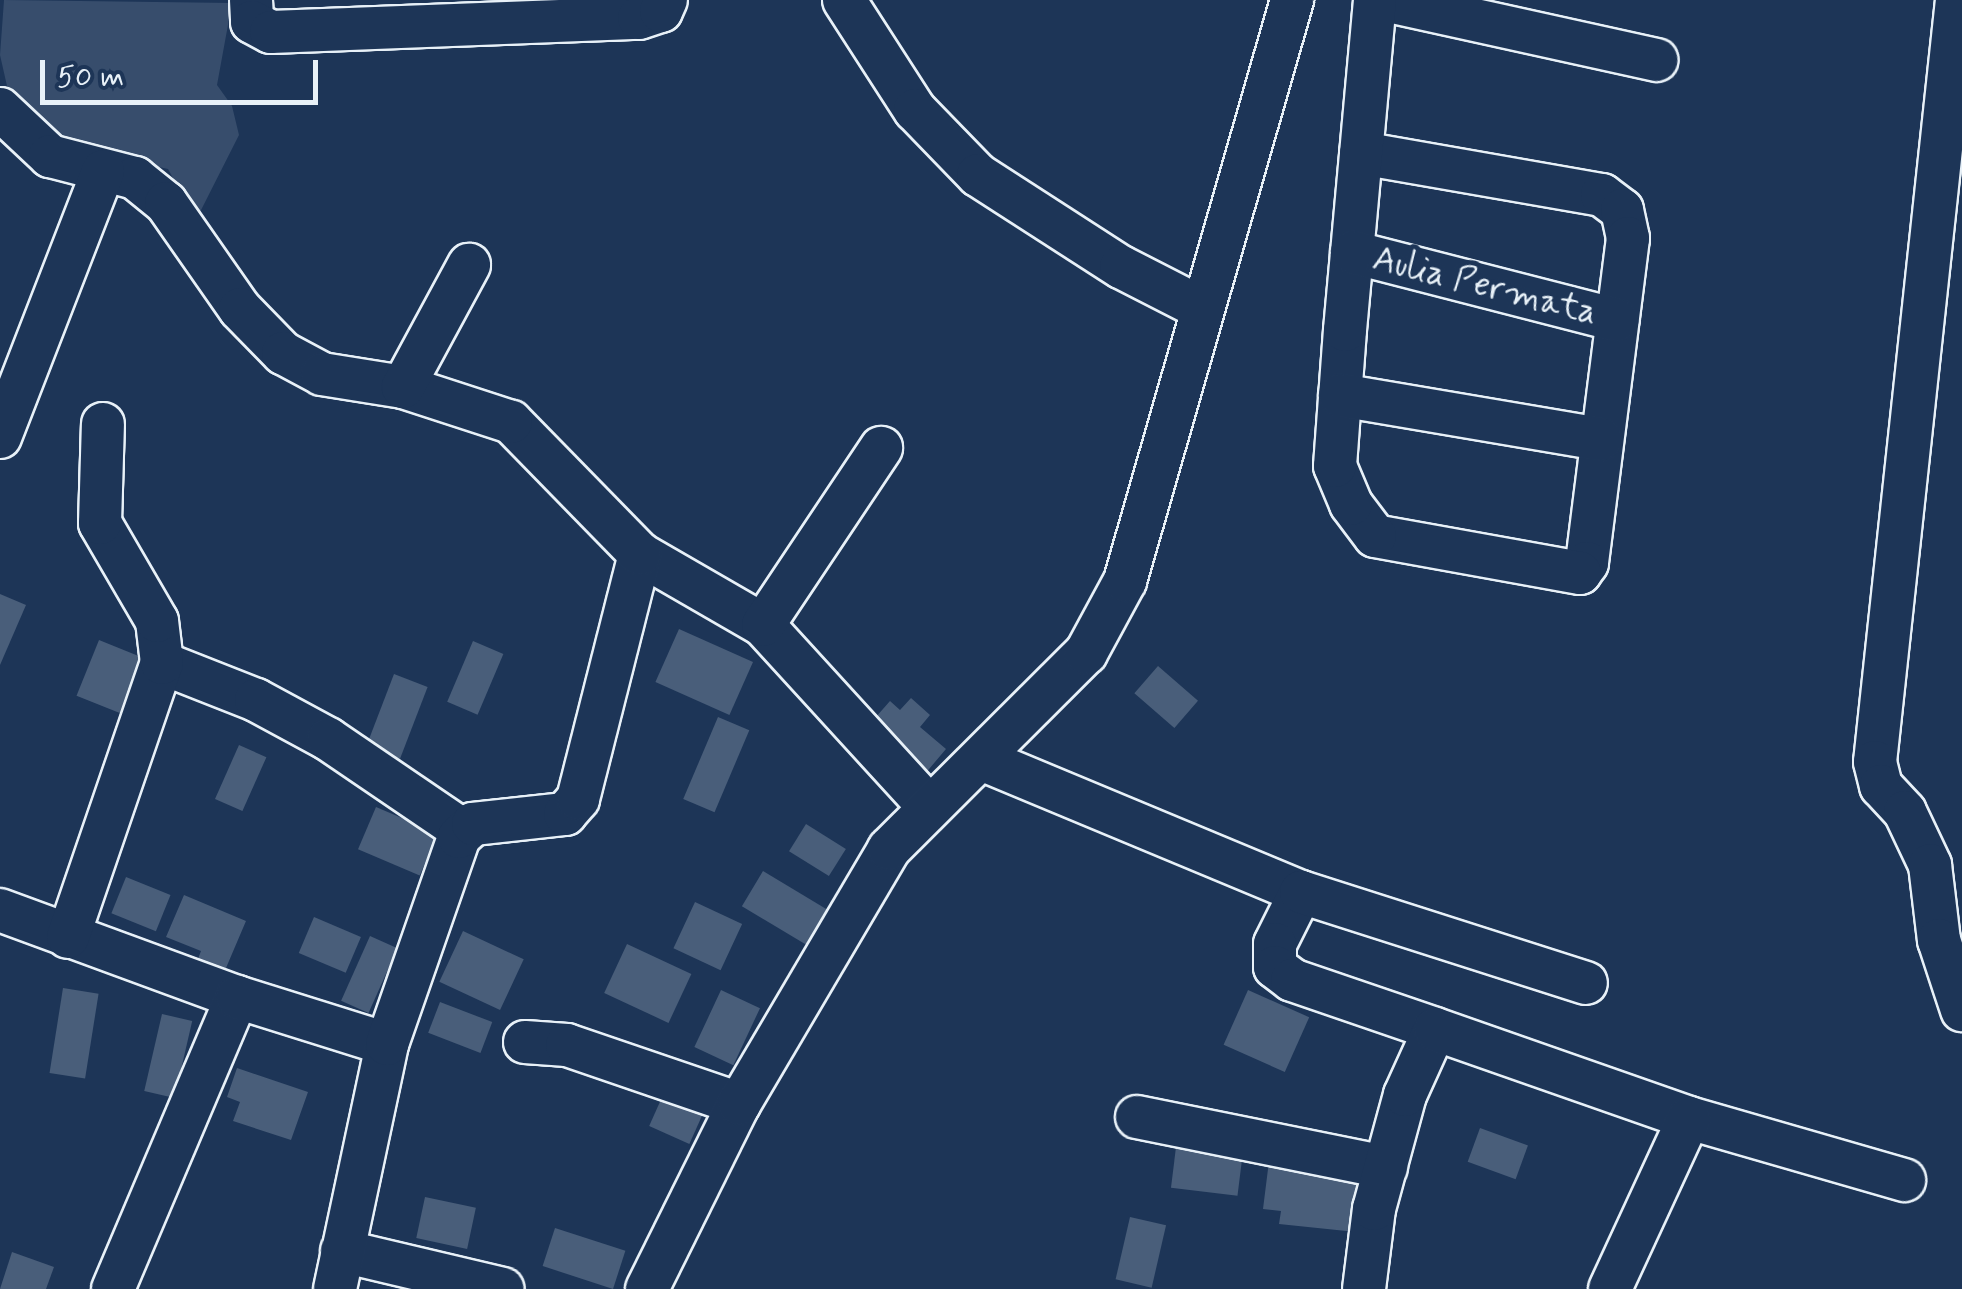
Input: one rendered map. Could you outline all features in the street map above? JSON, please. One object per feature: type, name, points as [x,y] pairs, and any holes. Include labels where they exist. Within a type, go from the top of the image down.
[{"type":"street","points":[[251,0],[252,22],[271,32],[639,18],[661,11],[666,0]]},
{"type":"street","points":[[844,0],[915,110],[978,176],[1121,267],[1202,308]]},
{"type":"street","points":[[647,1289],[739,1104],[889,849],[1086,653],[1125,581],[1292,0]]},
{"type":"street","name":"Aulia Permata","points":[[1361,153],[1602,195],[1622,210],[1628,238],[1587,564],[1580,573],[1564,574],[1375,536],[1351,504],[1335,466],[1340,395],[1374,0]]},
{"type":"street","points":[[1384,0],[1656,60]]},
{"type":"street","points":[[1957,0],[1875,762],[1881,786],[1905,812],[1930,864],[1939,940],[1962,1010]]},
{"type":"street","points":[[0,109],[50,156],[135,178],[166,203],[240,309],[283,353],[322,374],[403,387],[512,422],[640,554],[763,625],[928,806]]},
{"type":"street","points":[[0,438],[12,376],[103,171]]},
{"type":"street","name":"Aulia Permata","points":[[1352,252],[1618,320]]},
{"type":"street","points":[[403,387],[469,265]]},
{"type":"street","points":[[1340,395],[1601,439]]},
{"type":"street","points":[[68,937],[162,662],[157,621],[100,523],[104,424]]},
{"type":"street","points":[[763,625],[881,448]]},
{"type":"street","points":[[162,662],[256,700],[328,739],[462,830],[565,814],[578,799],[640,554]]},
{"type":"street","points":[[981,759],[1301,892],[1586,983]]},
{"type":"street","points":[[462,830],[387,1044],[339,1270],[503,1289]]},
{"type":"street","points":[[1301,892],[1274,944],[1275,967],[1292,980],[1689,1118],[1904,1180]]},
{"type":"street","points":[[0,910],[237,997],[387,1044]]},
{"type":"street","points":[[113,1289],[237,997]]},
{"type":"street","points":[[1367,1288],[1386,1167],[1406,1096],[1435,1029]]},
{"type":"street","points":[[525,1042],[567,1045],[739,1104]]},
{"type":"street","points":[[1137,1117],[1386,1167]]},
{"type":"street","points":[[1610,1289],[1689,1118]]},
{"type":"shaded area","points":[[4,0],[232,3],[217,85],[232,106],[239,135],[196,220],[168,169],[83,150],[41,123],[7,86],[0,55]]},
{"type":"building","points":[[0,594],[26,605],[0,665]]},
{"type":"building","points":[[679,629],[753,662],[729,715],[655,682]]},
{"type":"building","points":[[99,640],[145,659],[123,714],[77,696]]},
{"type":"building","points":[[473,641],[503,654],[478,715],[447,702]]},
{"type":"building","points":[[1158,666],[1198,701],[1174,728],[1134,693]]},
{"type":"building","points":[[394,674],[428,687],[400,759],[366,746]]},
{"type":"building","points":[[911,698],[930,715],[920,727],[946,749],[924,775],[868,726],[890,701],[900,710]]},
{"type":"building","points":[[718,717],[749,730],[715,812],[683,799]]},
{"type":"building","points":[[239,745],[266,757],[242,811],[215,799]]},
{"type":"building","points":[[376,807],[438,833],[420,876],[358,849]]},
{"type":"building","points":[[806,824],[846,849],[829,876],[789,851]]},
{"type":"building","points":[[763,871],[832,913],[811,948],[742,906]]},
{"type":"building","points":[[126,877],[171,895],[156,931],[111,913]]},
{"type":"building","points":[[184,895],[246,921],[223,975],[196,964],[201,951],[166,937]]},
{"type":"building","points":[[695,902],[742,924],[721,970],[673,948]]},
{"type":"building","points":[[314,917],[361,937],[346,973],[299,953]]},
{"type":"building","points":[[463,931],[524,959],[500,1010],[439,982]]},
{"type":"building","points":[[370,936],[397,948],[369,1013],[341,1001]]},
{"type":"building","points":[[627,944],[691,974],[669,1023],[604,993]]},
{"type":"building","points":[[63,988],[99,994],[85,1079],[50,1073]]},
{"type":"building","points":[[721,990],[760,1008],[733,1065],[694,1047]]},
{"type":"building","points":[[1248,990],[1309,1017],[1285,1072],[1224,1045]]},
{"type":"building","points":[[440,1002],[492,1022],[480,1053],[428,1033]]},
{"type":"building","points":[[162,1014],[192,1021],[174,1098],[144,1091]]},
{"type":"building","points":[[237,1068],[308,1092],[291,1140],[233,1121],[240,1102],[227,1097]]},
{"type":"building","points":[[663,1095],[703,1113],[689,1144],[649,1126]]},
{"type":"building","points":[[1480,1128],[1528,1145],[1516,1179],[1468,1162]]},
{"type":"building","points":[[1176,1147],[1243,1155],[1238,1196],[1171,1188]]},
{"type":"building","points":[[1269,1161],[1363,1172],[1356,1232],[1279,1224],[1281,1211],[1263,1209]]},
{"type":"building","points":[[425,1197],[476,1208],[467,1249],[416,1238]]},
{"type":"building","points":[[1130,1217],[1166,1225],[1152,1288],[1116,1279]]},
{"type":"building","points":[[555,1228],[625,1251],[613,1289],[543,1266]]},
{"type":"building","points":[[12,1252],[54,1267],[46,1289],[0,1289]]}]
